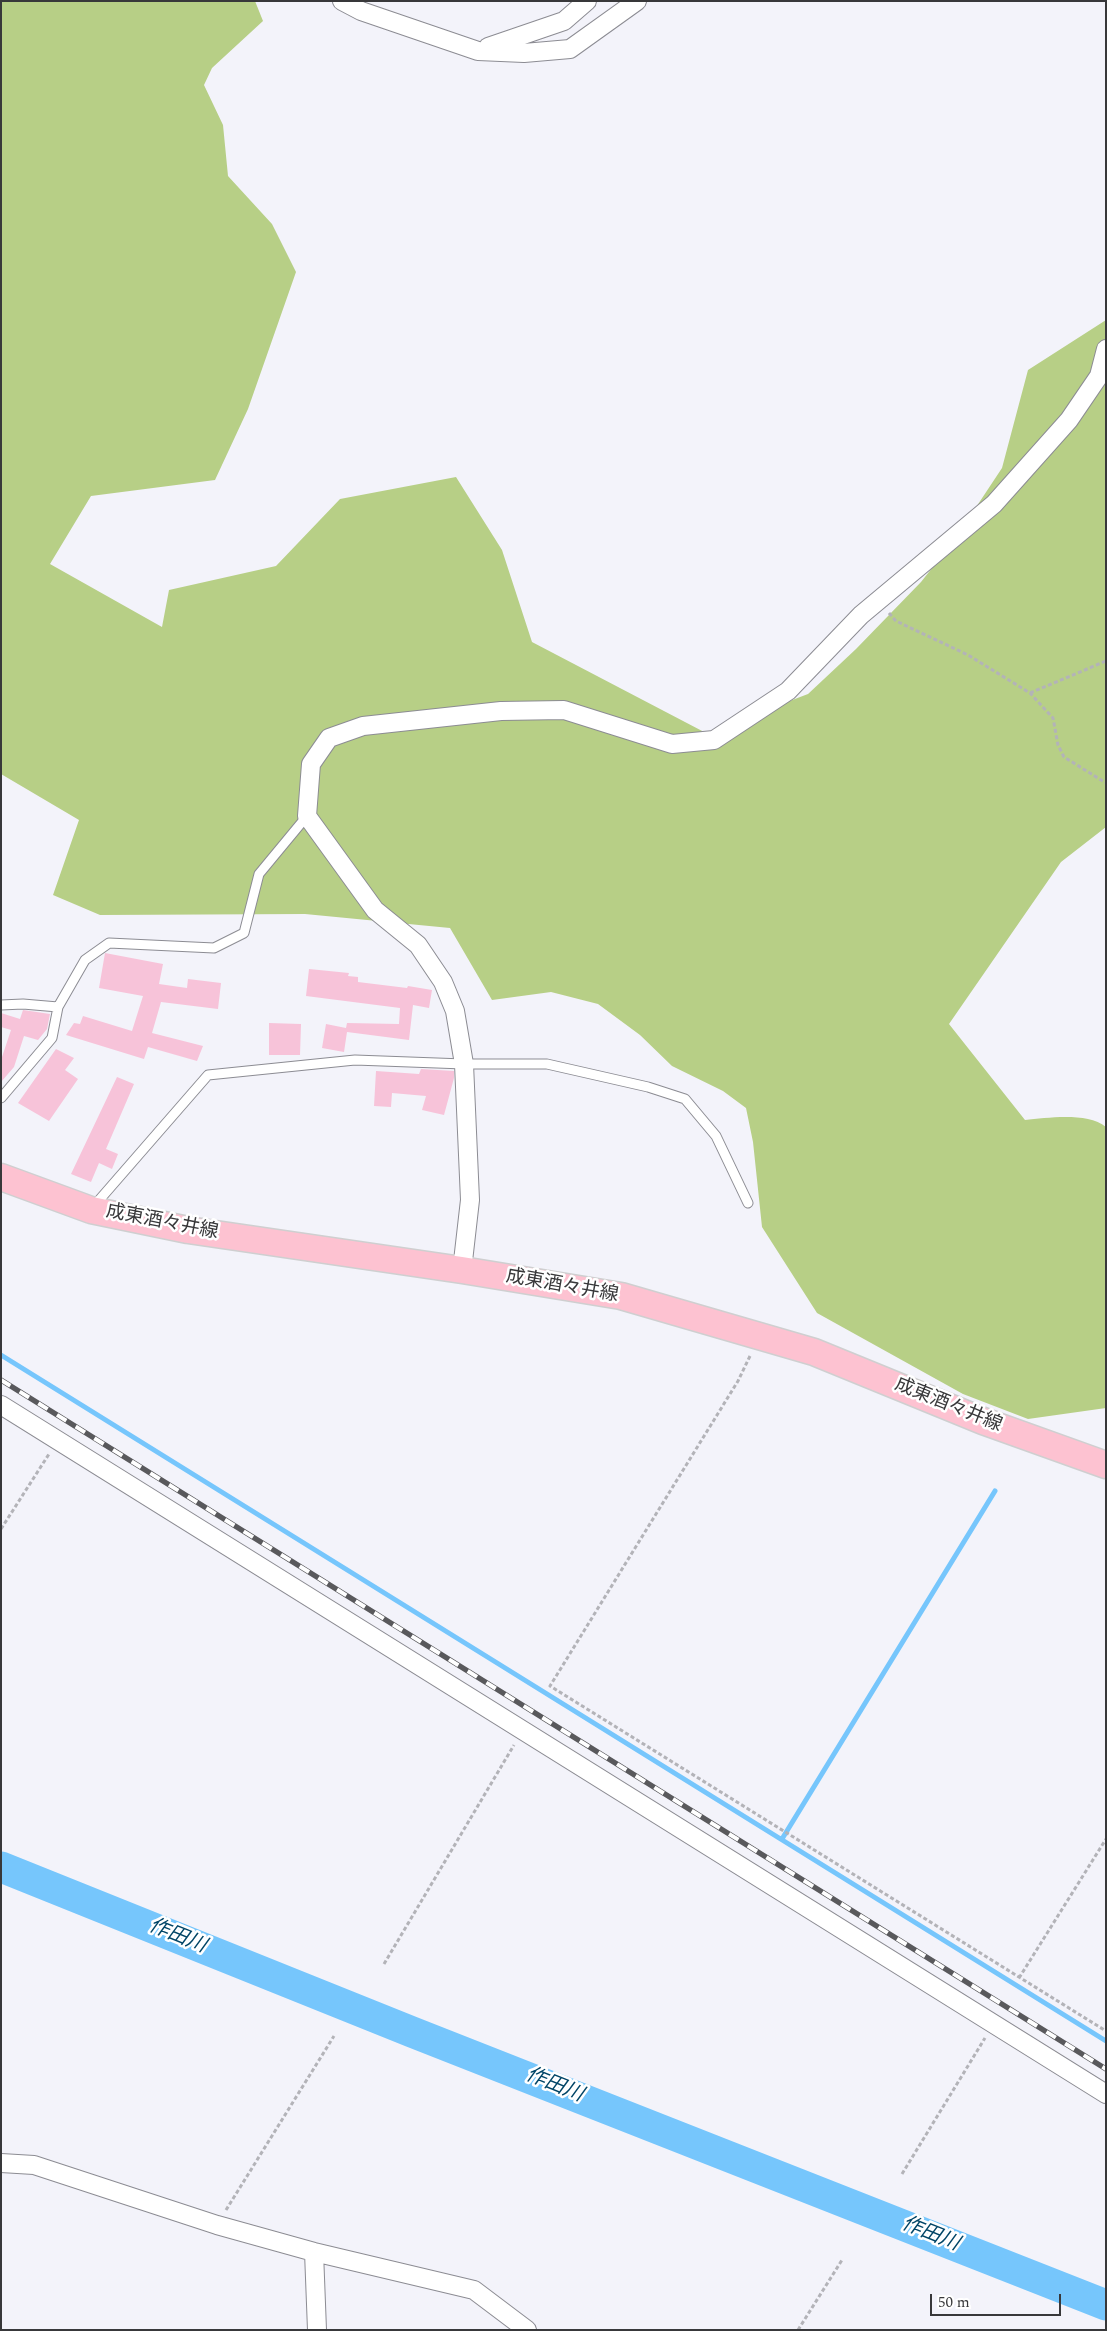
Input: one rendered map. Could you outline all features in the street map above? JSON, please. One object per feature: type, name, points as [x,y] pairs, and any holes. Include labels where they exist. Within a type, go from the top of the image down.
[{"type":"main road","name":"成東酒々井線","points":[[1,1177],[91,1210],[188,1230],[462,1270],[620,1296],[814,1352],[983,1421],[1106,1465]]},
{"type":"street","points":[[342,1],[361,11],[478,51],[524,52],[570,50],[637,1]]},
{"type":"street","points":[[478,51],[564,21],[587,1]]},
{"type":"street","points":[[462,1270],[470,1200],[464,1064],[455,1011],[443,982],[418,945],[375,910],[308,816],[311,764],[329,738],[363,726],[501,711],[564,710],[672,744],[714,740],[788,691],[861,615],[1000,497],[1069,420],[1099,376],[1106,349]]},
{"type":"street","points":[[1,1405],[522,1732],[1106,2094]]},
{"type":"street","points":[[1,2163],[34,2165],[217,2225],[314,2252],[474,2290],[527,2330]]},
{"type":"street","points":[[314,2252],[317,2330]]},
{"type":"lane","points":[[1,1098],[52,1038],[58,1007],[85,960],[109,943],[214,948],[244,934],[259,874],[308,816]]},
{"type":"lane","points":[[1,1005],[22,1004],[58,1007]]},
{"type":"lane","points":[[91,1210],[208,1075],[355,1060],[464,1064],[546,1064],[648,1087],[685,1099],[716,1136],[748,1203]]},
{"type":"path","points":[[878,601],[896,621],[968,655],[1030,692],[1053,718],[1058,745],[1064,757],[1106,783]]},
{"type":"path","points":[[1030,692],[1106,661]]},
{"type":"path","points":[[758,1337],[738,1381],[550,1686],[1106,2032]]},
{"type":"path","points":[[1,1529],[57,1440]]},
{"type":"path","points":[[384,1964],[522,1732]]},
{"type":"path","points":[[1019,1978],[1106,1839]]},
{"type":"path","points":[[902,2174],[993,2024]]},
{"type":"path","points":[[217,2225],[334,2036]]},
{"type":"path","points":[[798,2330],[842,2260]]},
{"type":"green space","points":[[1,1],[255,1],[263,21],[212,68],[204,85],[223,125],[228,176],[272,224],[296,272],[248,409],[215,480],[91,496],[50,564],[162,627],[169,590],[276,566],[340,499],[456,477],[502,550],[532,642],[706,733],[808,694],[856,649],[921,582],[955,539],[1002,468],[1028,370],[1106,320],[1106,827],[1061,862],[949,1024],[1025,1120],[1067,1117],[1089,1119],[1106,1127],[1106,1408],[1028,1419],[963,1394],[817,1313],[762,1227],[753,1142],[746,1108],[723,1091],[672,1066],[640,1035],[598,1004],[551,992],[492,1000],[450,928],[305,914],[100,915],[53,895],[79,820],[1,774]]},
{"type":"building","points":[[105,953],[163,964],[159,984],[187,988],[188,979],[221,983],[218,1009],[161,1002],[152,1033],[203,1046],[197,1061],[148,1047],[144,1059],[66,1035],[74,1023],[80,1024],[83,1016],[132,1031],[143,996],[99,988]]},
{"type":"building","points":[[309,969],[349,973],[348,976],[358,977],[358,982],[432,990],[429,1008],[413,1005],[409,1040],[347,1032],[344,1052],[322,1048],[326,1024],[346,1028],[347,1023],[399,1024],[400,1008],[306,996]]},
{"type":"building","points":[[23,1010],[50,1014],[47,1029],[38,1040],[24,1036],[14,1067],[1,1082],[1,1060],[11,1030],[1,1027],[1,1013],[20,1019]]},
{"type":"building","points":[[269,1023],[301,1024],[300,1055],[269,1055]]},
{"type":"building","points":[[56,1049],[74,1058],[65,1070],[78,1079],[49,1121],[18,1103]]},
{"type":"building","points":[[421,1069],[454,1071],[454,1078],[444,1115],[422,1110],[426,1096],[392,1093],[391,1107],[374,1106],[376,1071],[419,1074]]},
{"type":"building","points":[[117,1077],[134,1084],[106,1149],[118,1154],[112,1169],[99,1163],[91,1182],[71,1174]]},
{"type":"waterway","points":[[1,1355],[1106,2041]]},
{"type":"waterway","points":[[782,1839],[995,1491]]},
{"type":"waterway","name":"作田川","points":[[1,1867],[412,2032],[1106,2305]]},
{"type":"railway","points":[[1,1380],[1106,2069]]}]
